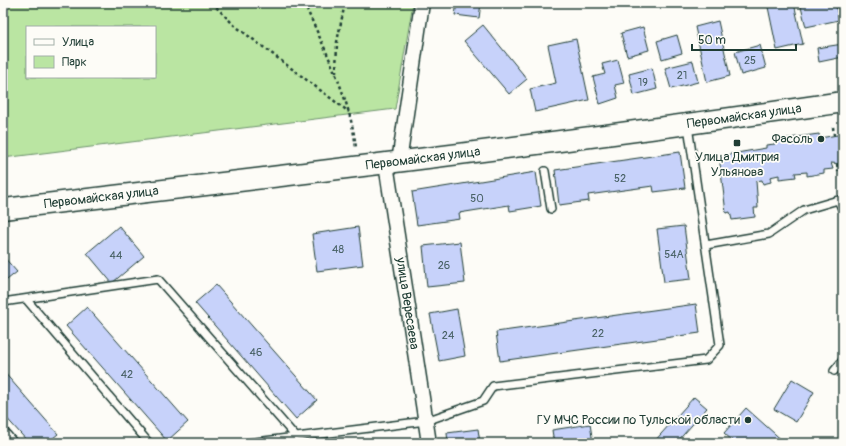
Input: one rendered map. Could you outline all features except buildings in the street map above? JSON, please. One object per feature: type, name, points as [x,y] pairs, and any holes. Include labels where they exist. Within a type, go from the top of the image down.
[{"type":"main road","name":"Первомайская улица","points":[[3,209],[392,163],[688,125],[843,102]]},
{"type":"street","name":"улица Вересаева","points":[[422,3],[392,163],[429,443]]},
{"type":"lane","points":[[248,443],[426,421],[483,401],[494,386],[706,360],[720,345],[688,125]]},
{"type":"lane","points":[[545,171],[551,209]]},
{"type":"lane","points":[[706,245],[769,234],[804,210],[838,200],[843,211]]},
{"type":"lane","points":[[3,302],[158,279],[296,437]]},
{"type":"lane","points":[[26,299],[149,443]]},
{"type":"lane","points":[[834,371],[843,360]]},
{"type":"lane","points":[[3,430],[14,443]]},
{"type":"path","points":[[212,3],[234,25],[349,112]]},
{"type":"path","points":[[304,3],[336,74],[349,112],[356,148]]},
{"type":"path","points":[[336,74],[337,42],[344,3]]},
{"type":"path","points":[[833,127],[834,135]]},
{"type":"path","points":[[837,164],[838,171]]},
{"type":"green space","points":[[3,3],[413,3],[395,109],[3,158]]},
{"type":"place","name":"Фасоль","points":[[821,139]]},
{"type":"place","name":"Улица Дмитрия Ульянова","points":[[737,143]]},
{"type":"place","name":"ГУ МЧС России по Тульской области","points":[[748,420]]}]
